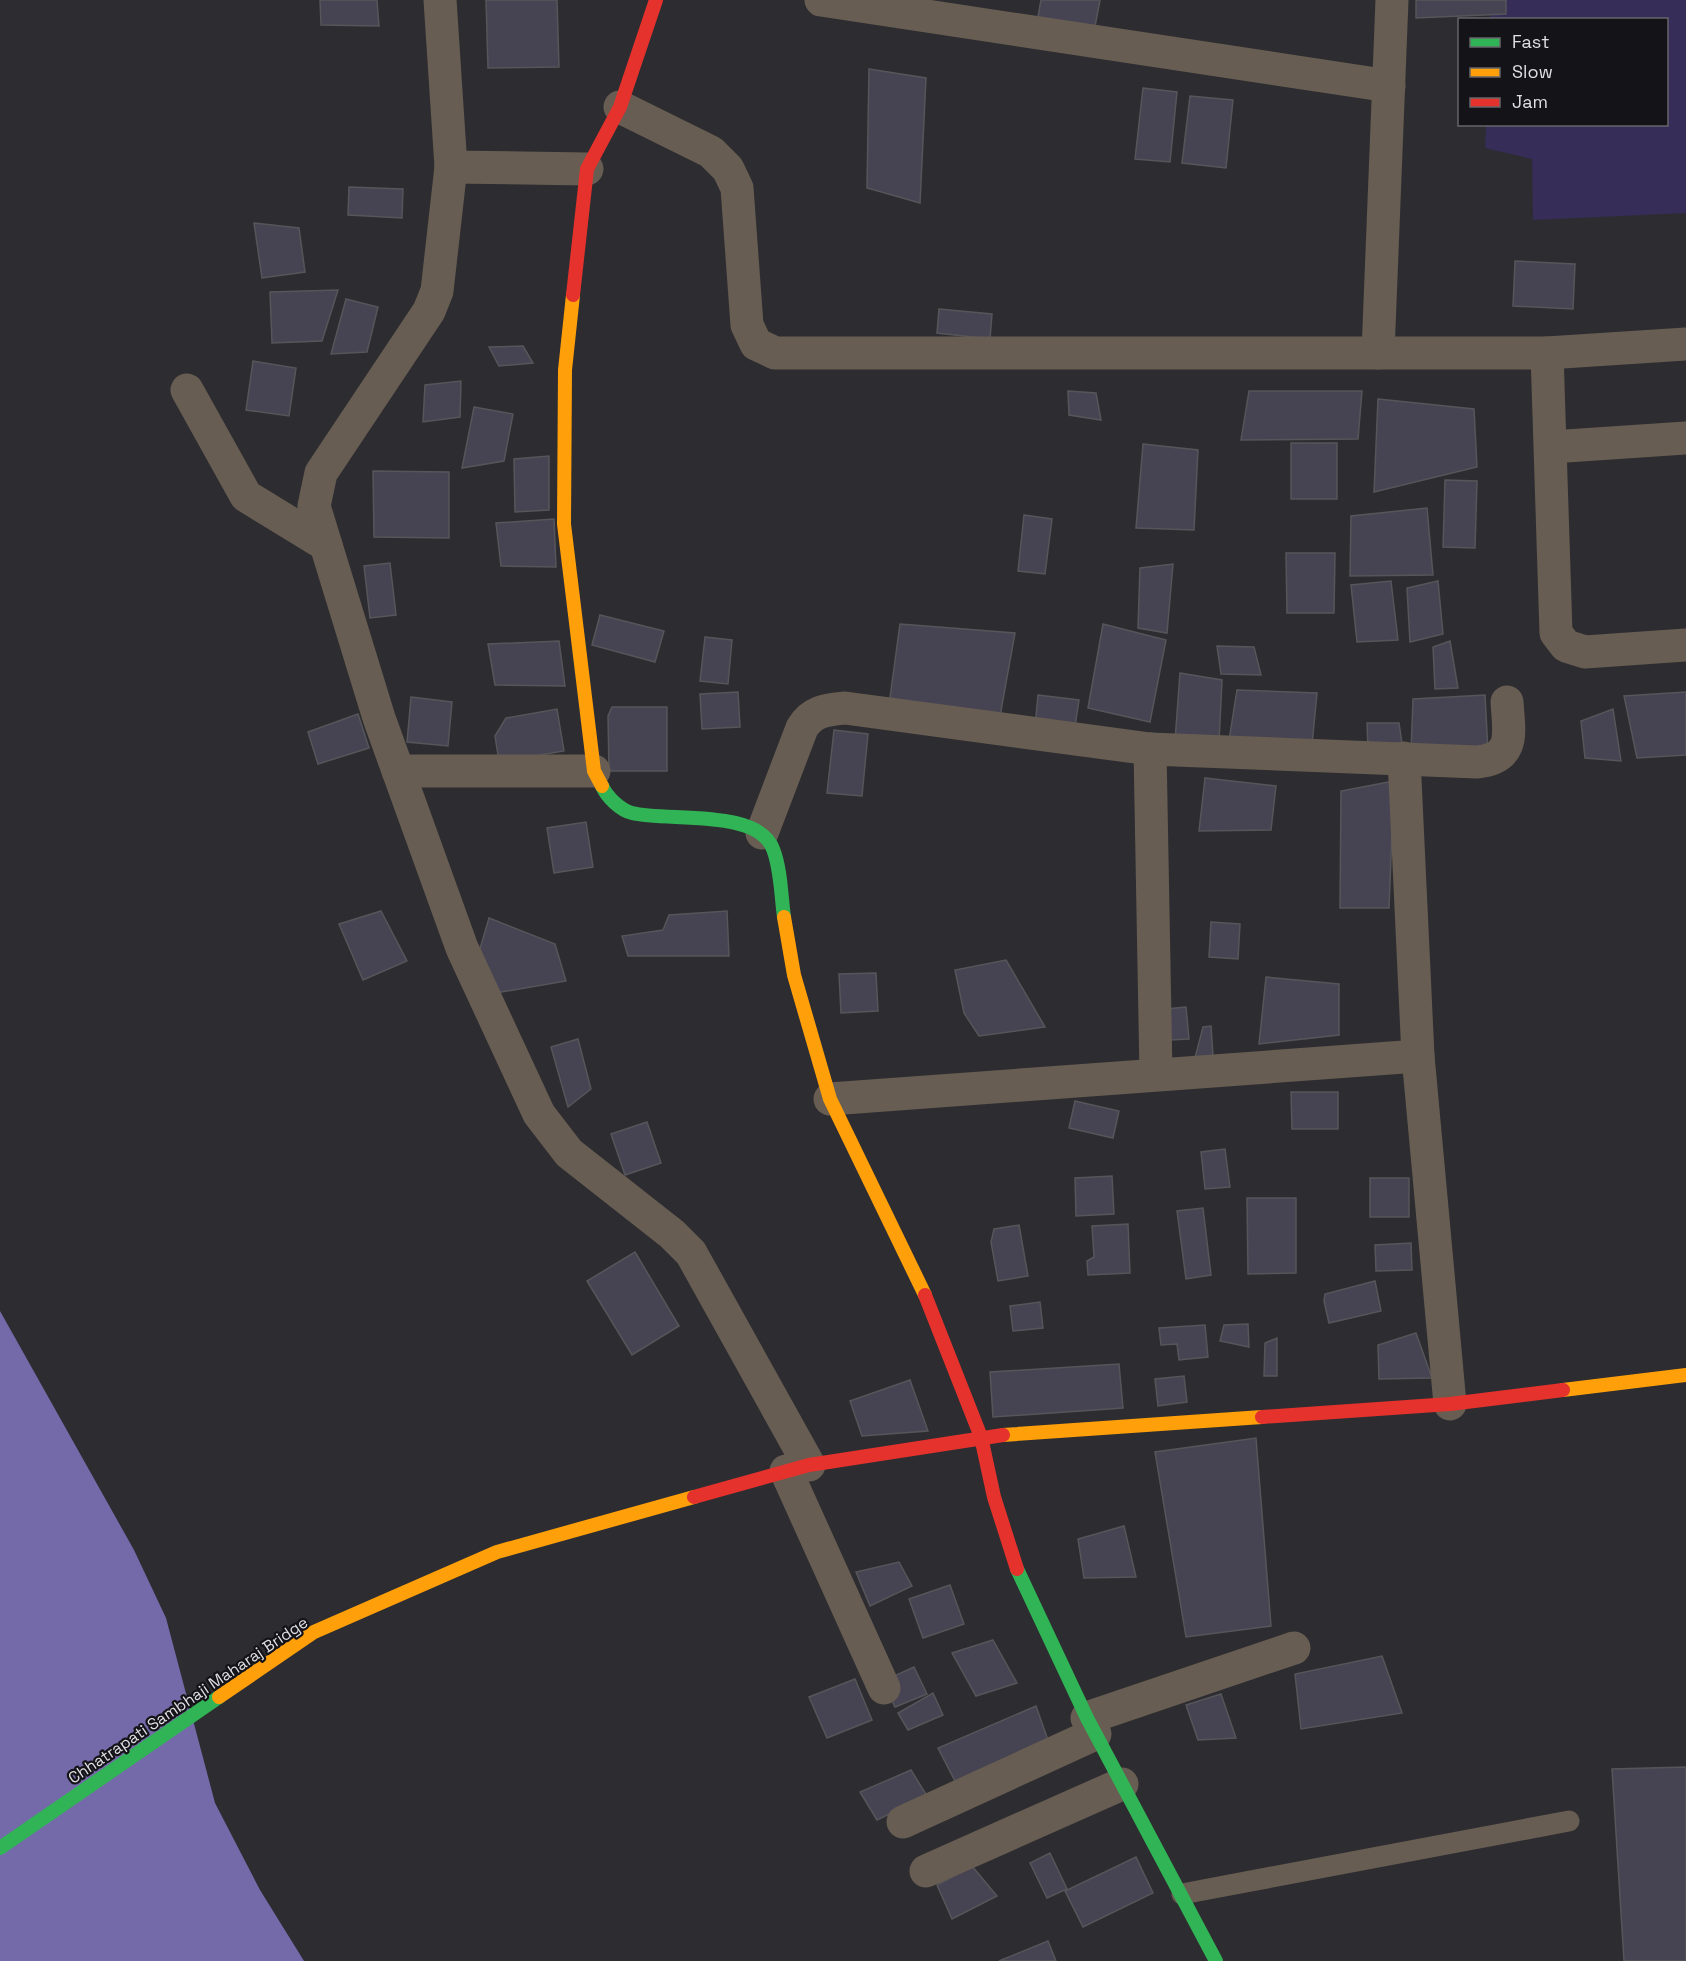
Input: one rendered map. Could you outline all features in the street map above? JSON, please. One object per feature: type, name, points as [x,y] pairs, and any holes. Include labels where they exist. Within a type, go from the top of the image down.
[{"type":"street","points":[[440,0],[451,167],[436,291],[429,311],[321,473],[314,506],[379,717],[462,948],[539,1114],[569,1153],[672,1234],[691,1253],[798,1468],[884,1689]]},
{"type":"street","points":[[656,0],[620,107],[587,169],[565,370],[564,524],[594,771],[607,796],[630,813],[744,824],[762,833],[773,848],[794,975],[830,1099],[936,1318],[981,1437],[994,1497],[1016,1566],[1091,1726],[1182,1894],[1207,1958]]},
{"type":"street","points":[[821,0],[1389,86]]},
{"type":"street","points":[[1378,353],[1392,0]]},
{"type":"street","points":[[620,107],[711,152],[728,169],[737,188],[747,325],[756,344],[775,353],[1546,353],[1686,344]]},
{"type":"street","points":[[451,167],[587,169]]},
{"type":"street","points":[[1546,353],[1556,633],[1566,646],[1585,652],[1686,645]]},
{"type":"street","points":[[186,390],[246,496],[326,545]]},
{"type":"street","points":[[1551,447],[1686,438]]},
{"type":"street","points":[[762,833],[802,728],[808,718],[824,710],[845,708],[1150,749],[1491,761],[1506,748],[1510,736],[1507,702]]},
{"type":"street","points":[[1150,749],[1156,1074]]},
{"type":"street","points":[[1404,758],[1418,1056],[1450,1404]]},
{"type":"street","points":[[398,771],[594,771]]},
{"type":"street","points":[[830,1099],[1418,1056]]},
{"type":"street","name":"Chhatrapati Sambhaji Maharaj Bridge","points":[[0,1848],[314,1632],[497,1552],[798,1468],[981,1437],[1450,1404],[1686,1375]]},
{"type":"street","points":[[903,1822],[1091,1726],[1294,1648]]},
{"type":"street","points":[[926,1871],[1122,1784]]},
{"type":"lane","points":[[1182,1894],[1569,1821]]},
{"type":"shaded area","points":[[1491,0],[1686,0],[1686,213],[1533,220],[1532,159],[1485,148],[1486,126],[1668,126],[1668,18],[1490,18]]},
{"type":"shaded area","points":[[0,1311],[134,1550],[166,1618],[215,1803],[260,1890],[304,1961],[0,1961]]},
{"type":"building","points":[[320,0],[377,0],[379,26],[321,25]]},
{"type":"building","points":[[486,0],[557,0],[559,67],[488,68]]},
{"type":"building","points":[[1041,0],[1100,0],[1094,32],[1037,22]]},
{"type":"building","points":[[1416,0],[1506,0],[1506,14],[1416,18]]},
{"type":"building","points":[[869,69],[926,78],[920,203],[867,188]]},
{"type":"building","points":[[1143,88],[1177,92],[1170,162],[1135,159]]},
{"type":"building","points":[[1190,96],[1233,100],[1226,168],[1182,163]]},
{"type":"building","points":[[349,187],[403,189],[402,218],[348,215]]},
{"type":"building","points":[[254,223],[299,228],[305,272],[262,278]]},
{"type":"building","points":[[1515,261],[1575,264],[1573,309],[1513,306]]},
{"type":"building","points":[[338,290],[322,341],[272,343],[270,292]]},
{"type":"building","points":[[346,299],[378,307],[367,352],[331,354]]},
{"type":"building","points":[[939,309],[992,314],[990,339],[937,333]]},
{"type":"building","points":[[523,346],[533,363],[499,366],[489,347]]},
{"type":"building","points":[[253,361],[296,368],[289,416],[246,410]]},
{"type":"building","points":[[461,381],[460,417],[423,422],[425,385]]},
{"type":"building","points":[[1068,391],[1096,393],[1101,420],[1069,415]]},
{"type":"building","points":[[1249,391],[1362,391],[1358,439],[1241,440]]},
{"type":"building","points":[[1378,399],[1474,409],[1477,467],[1374,492]]},
{"type":"building","points":[[474,407],[513,414],[504,461],[462,468]]},
{"type":"building","points":[[1291,443],[1337,443],[1337,499],[1291,499]]},
{"type":"building","points":[[1143,444],[1198,450],[1194,530],[1136,528]]},
{"type":"building","points":[[549,456],[549,510],[515,512],[514,459]]},
{"type":"building","points":[[373,471],[449,472],[449,538],[374,537]]},
{"type":"building","points":[[1445,480],[1477,481],[1475,548],[1443,547]]},
{"type":"building","points":[[1427,508],[1433,575],[1350,576],[1351,516]]},
{"type":"building","points":[[1024,515],[1052,519],[1045,574],[1018,571]]},
{"type":"building","points":[[554,519],[556,567],[501,566],[496,523]]},
{"type":"building","points":[[1286,553],[1335,553],[1334,613],[1287,613]]},
{"type":"building","points":[[390,563],[396,615],[370,618],[364,566]]},
{"type":"building","points":[[1173,564],[1167,633],[1138,628],[1140,568]]},
{"type":"building","points":[[1391,581],[1398,640],[1357,642],[1351,585]]},
{"type":"building","points":[[1438,581],[1443,634],[1410,642],[1407,588]]},
{"type":"building","points":[[600,615],[664,631],[655,662],[592,645]]},
{"type":"building","points":[[900,624],[1015,633],[999,722],[889,705]]},
{"type":"building","points":[[1103,624],[1166,640],[1150,722],[1088,708]]},
{"type":"building","points":[[705,637],[732,640],[728,684],[700,681]]},
{"type":"building","points":[[559,641],[565,686],[495,685],[488,644]]},
{"type":"building","points":[[1450,641],[1458,688],[1435,689],[1433,647]]},
{"type":"building","points":[[1217,646],[1254,647],[1261,675],[1221,674]]},
{"type":"building","points":[[1180,673],[1222,680],[1219,743],[1175,741]]},
{"type":"building","points":[[1237,690],[1317,693],[1312,745],[1228,747]]},
{"type":"building","points":[[738,692],[740,727],[702,729],[700,694]]},
{"type":"building","points":[[1686,692],[1686,755],[1637,758],[1624,696]]},
{"type":"building","points":[[1038,695],[1079,700],[1074,733],[1035,727]]},
{"type":"building","points":[[1485,695],[1488,751],[1411,752],[1413,699]]},
{"type":"building","points":[[411,697],[452,702],[448,746],[407,742]]},
{"type":"building","points":[[612,707],[667,707],[667,771],[609,771],[608,716]]},
{"type":"building","points":[[557,709],[564,751],[499,762],[495,736],[506,718]]},
{"type":"building","points":[[1613,709],[1621,761],[1585,758],[1581,721]]},
{"type":"building","points":[[358,714],[369,748],[318,764],[308,732]]},
{"type":"building","points":[[1367,723],[1399,723],[1403,750],[1368,749]]},
{"type":"building","points":[[834,730],[868,734],[862,796],[827,793]]},
{"type":"building","points":[[1205,778],[1276,786],[1271,830],[1199,831]]},
{"type":"building","points":[[1394,781],[1389,908],[1340,908],[1341,791]]},
{"type":"building","points":[[586,822],[593,867],[554,873],[547,828]]},
{"type":"building","points":[[381,911],[407,961],[363,980],[339,924]]},
{"type":"building","points":[[727,911],[729,956],[628,956],[622,936],[663,930],[669,915]]},
{"type":"building","points":[[489,918],[555,944],[566,981],[496,993],[477,959]]},
{"type":"building","points":[[1211,922],[1240,924],[1238,959],[1209,957]]},
{"type":"building","points":[[1006,960],[1045,1027],[979,1036],[964,1013],[955,970]]},
{"type":"building","points":[[876,973],[878,1011],[841,1013],[839,974]]},
{"type":"building","points":[[1266,977],[1339,984],[1339,1035],[1259,1044]]},
{"type":"building","points":[[1186,1007],[1189,1039],[1170,1040],[1166,1009]]},
{"type":"building","points":[[1211,1026],[1213,1056],[1195,1058],[1203,1027]]},
{"type":"building","points":[[578,1039],[591,1089],[568,1107],[551,1047]]},
{"type":"building","points":[[1291,1092],[1338,1092],[1338,1129],[1292,1129]]},
{"type":"building","points":[[1075,1101],[1119,1111],[1113,1138],[1069,1128]]},
{"type":"building","points":[[647,1122],[661,1163],[625,1175],[611,1134]]},
{"type":"building","points":[[1225,1149],[1230,1187],[1205,1189],[1201,1152]]},
{"type":"building","points":[[1112,1176],[1114,1214],[1076,1216],[1075,1178]]},
{"type":"building","points":[[1370,1178],[1409,1178],[1409,1217],[1370,1217]]},
{"type":"building","points":[[1247,1198],[1296,1198],[1296,1273],[1248,1274]]},
{"type":"building","points":[[1203,1208],[1211,1275],[1186,1279],[1177,1211]]},
{"type":"building","points":[[1128,1224],[1130,1273],[1088,1275],[1087,1261],[1094,1257],[1092,1226]]},
{"type":"building","points":[[1019,1225],[1028,1276],[998,1281],[991,1242],[994,1229]]},
{"type":"building","points":[[1411,1243],[1412,1270],[1376,1271],[1375,1245]]},
{"type":"building","points":[[635,1252],[679,1326],[632,1355],[587,1281]]},
{"type":"building","points":[[1375,1281],[1381,1311],[1329,1323],[1324,1301],[1325,1294]]},
{"type":"building","points":[[1040,1302],[1043,1328],[1013,1331],[1010,1306]]},
{"type":"building","points":[[1248,1324],[1249,1347],[1220,1341],[1224,1325]]},
{"type":"building","points":[[1205,1325],[1208,1357],[1179,1360],[1177,1344],[1161,1345],[1159,1328]]},
{"type":"building","points":[[1416,1333],[1432,1378],[1379,1379],[1378,1345]]},
{"type":"building","points":[[1277,1338],[1277,1376],[1264,1376],[1265,1343]]},
{"type":"building","points":[[1119,1364],[1123,1408],[993,1417],[990,1372]]},
{"type":"building","points":[[1184,1376],[1187,1402],[1158,1406],[1155,1379]]},
{"type":"building","points":[[910,1380],[928,1431],[862,1436],[850,1401]]},
{"type":"building","points":[[1256,1438],[1271,1626],[1186,1637],[1155,1452]]},
{"type":"building","points":[[1124,1526],[1136,1577],[1084,1578],[1078,1539]]},
{"type":"building","points":[[899,1562],[912,1586],[870,1606],[856,1572]]},
{"type":"building","points":[[950,1585],[964,1624],[923,1638],[909,1599]]},
{"type":"building","points":[[993,1640],[1017,1683],[976,1696],[952,1653]]},
{"type":"building","points":[[1382,1656],[1402,1713],[1301,1729],[1295,1674]]},
{"type":"building","points":[[914,1667],[927,1694],[895,1707],[883,1681]]},
{"type":"building","points":[[855,1679],[872,1720],[827,1738],[809,1697]]},
{"type":"building","points":[[933,1693],[943,1715],[908,1730],[898,1713]]},
{"type":"building","points":[[1221,1694],[1236,1738],[1198,1740],[1186,1705]]},
{"type":"building","points":[[1036,1706],[1048,1740],[957,1785],[938,1748]]},
{"type":"building","points":[[1686,1767],[1686,1961],[1624,1961],[1612,1769]]},
{"type":"building","points":[[911,1770],[927,1796],[877,1820],[860,1792]]},
{"type":"building","points":[[1050,1853],[1067,1889],[1047,1898],[1030,1863]]},
{"type":"building","points":[[1136,1857],[1153,1893],[1083,1927],[1065,1891]]},
{"type":"building","points":[[972,1866],[997,1896],[952,1919],[937,1885]]},
{"type":"building","points":[[1048,1941],[1056,1961],[999,1961]]},
{"type":"traffic: fast","points":[[602,786],[614,802],[632,813],[731,822],[750,827],[764,836],[776,857],[784,917]]},
{"type":"traffic: fast","points":[[1017,1569],[1087,1718],[1216,1961]]},
{"type":"traffic: fast","points":[[0,1848],[219,1697]]},
{"type":"traffic: slow","points":[[573,295],[565,370],[564,524],[594,771],[602,786]]},
{"type":"traffic: slow","points":[[784,917],[794,975],[830,1099],[925,1295]]},
{"type":"traffic: slow","points":[[1563,1390],[1686,1375]]},
{"type":"traffic: slow","points":[[1003,1435],[1262,1417]]},
{"type":"traffic: slow","points":[[219,1697],[314,1632],[497,1552],[694,1497]]},
{"type":"traffic: jam","points":[[573,295],[587,169],[620,107],[656,0]]},
{"type":"traffic: jam","points":[[925,1295],[981,1437],[994,1497],[1017,1569]]},
{"type":"traffic: jam","points":[[1262,1417],[1450,1404],[1563,1390]]},
{"type":"traffic: jam","points":[[694,1497],[809,1465],[1003,1435]]}]
